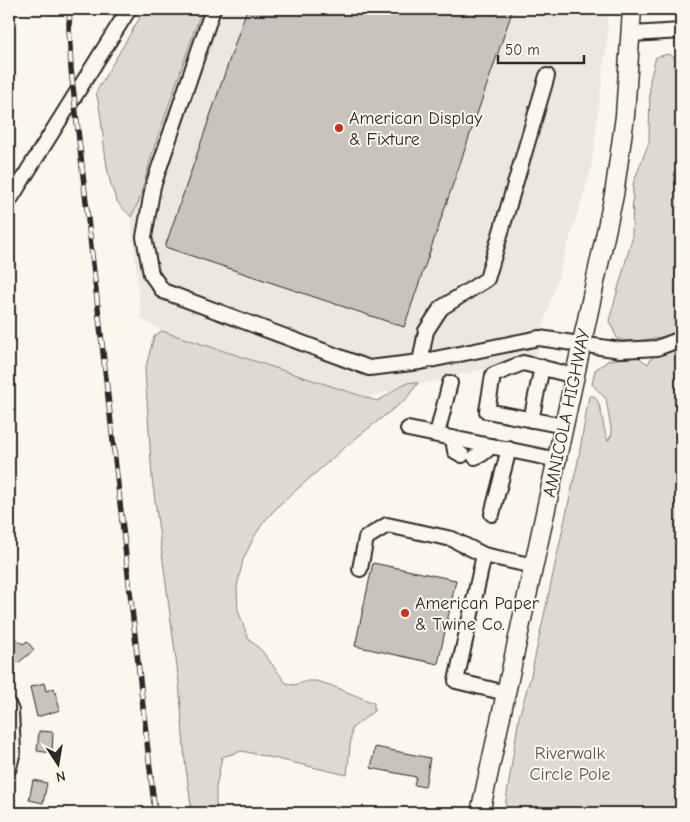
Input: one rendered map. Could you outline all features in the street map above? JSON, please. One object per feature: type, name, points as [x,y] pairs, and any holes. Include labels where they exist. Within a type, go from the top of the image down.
[{"type":"main road","name":"AMNICOLA HIGHWAY","points":[[480,813],[614,195],[632,34],[632,9]]},
{"type":"street","points":[[9,201],[130,9]]},
{"type":"street","points":[[213,9],[153,186],[144,237],[151,274],[163,291],[370,368],[420,362],[539,338],[621,350],[657,348],[681,339]]},
{"type":"street","points":[[632,34],[681,31]]},
{"type":"street","points":[[420,362],[426,331],[441,308],[487,279],[547,76]]},
{"type":"street","points":[[564,426],[487,411],[493,375],[523,363],[576,376]]},
{"type":"street","points":[[531,420],[542,367]]},
{"type":"street","points":[[437,434],[450,383]]},
{"type":"street","points":[[408,428],[558,460]]},
{"type":"street","points":[[453,438],[455,451],[468,456],[482,454],[492,446]]},
{"type":"street","points":[[492,514],[509,449]]},
{"type":"street","points":[[360,569],[366,538],[387,524],[452,539],[484,555],[534,566]]},
{"type":"street","points":[[484,555],[456,681],[506,693]]},
{"type":"street","points":[[9,706],[11,711],[13,751],[9,768]]},
{"type":"shaded area","points":[[202,9],[607,9],[608,33],[591,170],[545,319],[536,357],[366,397],[162,331],[141,318],[131,217],[139,201],[153,151]]},
{"type":"green space","points":[[145,9],[202,9],[153,151],[139,201],[131,217],[117,202],[111,187],[96,92]]},
{"type":"green space","name":"Riverwalk Circle Pole","points":[[669,54],[680,61],[681,69],[681,813],[504,813],[519,717],[531,675],[578,461],[589,396],[594,396],[597,400],[608,441],[612,434],[606,399],[592,384],[595,370],[609,360],[638,357],[648,364],[666,336],[639,341],[618,340],[609,321],[632,239],[633,184],[649,142],[650,80],[656,57]]},
{"type":"green space","points":[[162,331],[377,401],[402,385],[412,382],[418,383],[406,399],[351,442],[279,505],[263,523],[243,560],[237,587],[238,610],[248,638],[262,651],[286,683],[294,685],[307,681],[316,681],[374,703],[374,711],[352,728],[347,775],[242,751],[222,757],[216,788],[216,813],[192,813],[185,761],[179,682],[152,478],[145,370],[154,336]]},
{"type":"building","name":"American Display & Fixture","points":[[247,9],[513,9],[404,327],[165,247]]},
{"type":"building","name":"American Paper & Twine Co.","points":[[373,563],[456,580],[438,664],[355,646]]},
{"type":"building","points":[[16,639],[23,644],[27,641],[34,650],[18,663],[9,652],[9,644]]},
{"type":"building","points":[[44,683],[46,691],[54,688],[60,710],[37,717],[30,687]]},
{"type":"building","points":[[39,731],[53,732],[52,753],[37,751]]},
{"type":"building","points":[[375,747],[430,758],[425,787],[414,785],[416,777],[371,768]]},
{"type":"building","points":[[33,780],[47,783],[43,803],[29,800]]},
{"type":"railway","points":[[70,9],[71,69],[155,813]]},
{"type":"place","name":"American Display & Fixture","points":[[339,128]]},
{"type":"place","name":"American Paper & Twine Co.","points":[[405,613]]}]
